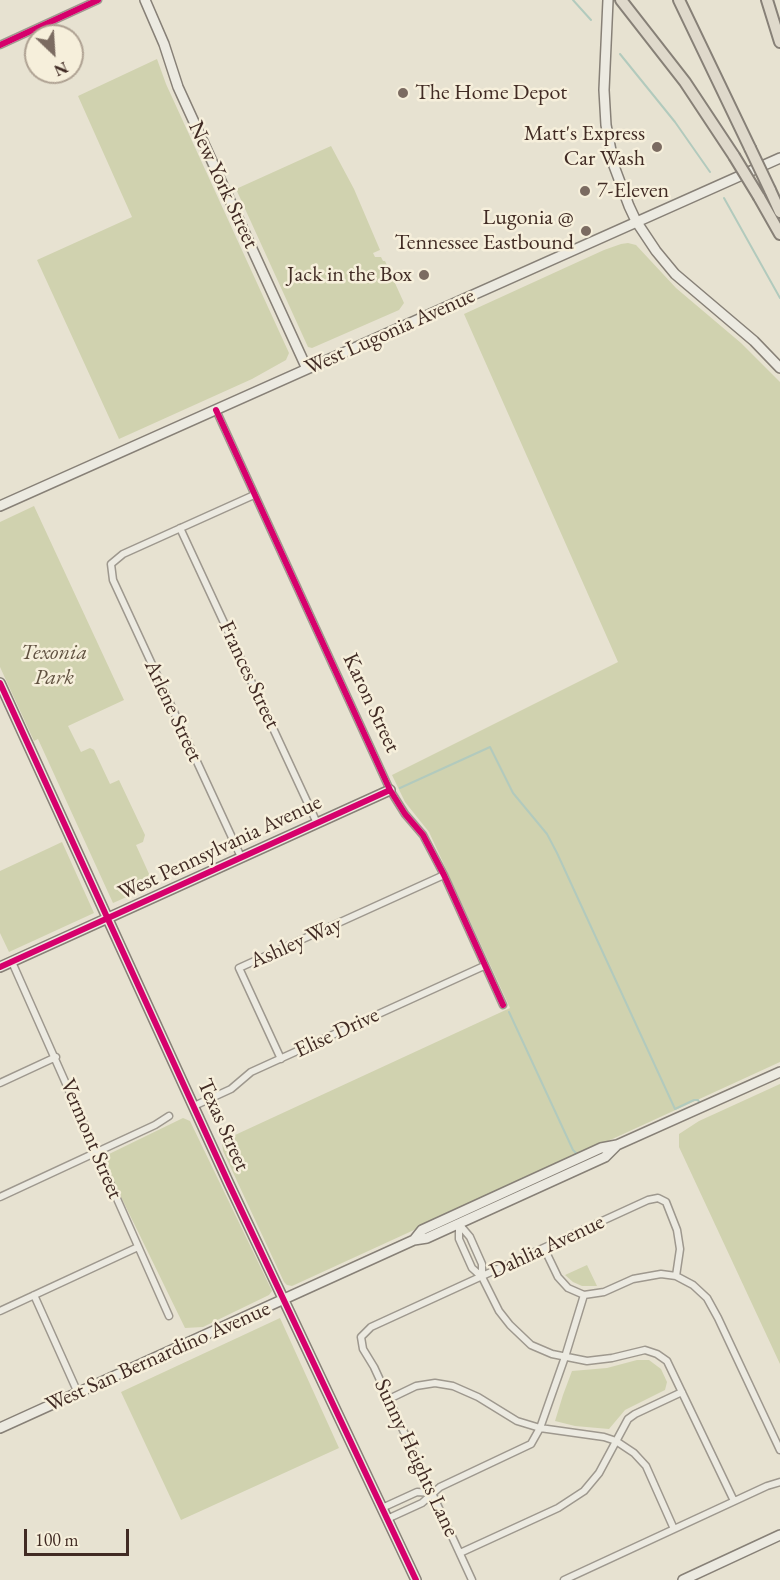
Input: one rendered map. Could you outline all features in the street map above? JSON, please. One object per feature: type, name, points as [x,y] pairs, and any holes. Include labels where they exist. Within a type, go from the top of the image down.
[{"type":"highway","points":[[621,0],[685,82],[734,156],[780,234]]},
{"type":"highway","points":[[679,0],[780,212]]},
{"type":"highway","points":[[768,0],[780,42]]},
{"type":"main road","name":"New York Street","points":[[144,0],[164,44],[178,87],[307,369]]},
{"type":"main road","points":[[608,0],[604,90],[608,142],[616,171],[636,221],[675,274],[754,341],[780,368]]},
{"type":"main road","name":"West Lugonia Avenue","points":[[0,507],[780,158]]},
{"type":"main road","name":"Texas Street","points":[[0,683],[194,1106],[416,1580]]},
{"type":"main road","name":"West Pennsylvania Avenue","points":[[0,967],[390,790]]},
{"type":"main road","name":"West San Bernardino Avenue","points":[[414,1240],[422,1230],[601,1148],[617,1145],[780,1071]]},
{"type":"main road","name":"West San Bernardino Avenue","points":[[0,1428],[414,1240],[427,1238],[459,1224],[605,1157],[617,1145]]},
{"type":"main road","points":[[459,1224],[465,1215],[518,1190],[524,1183]]},
{"type":"main road","points":[[683,1580],[780,1535]]},
{"type":"street","points":[[0,45],[98,0]]},
{"type":"street","name":"Karon Street","points":[[216,410],[390,790],[405,814],[423,835],[444,875],[503,1005]]},
{"type":"street","points":[[180,528],[254,495]]},
{"type":"street","name":"Arlene Street","points":[[180,528],[123,554],[111,564],[113,580],[241,857]]},
{"type":"street","name":"Frances Street","points":[[180,528],[317,823]]},
{"type":"street","name":"Ashley Way","points":[[280,1059],[240,969],[444,875]]},
{"type":"street","name":"Vermont Street","points":[[12,962],[169,1316]]},
{"type":"street","name":"Elise Drive","points":[[194,1106],[226,1092],[251,1072],[484,966]]},
{"type":"street","points":[[0,1083],[56,1057]]},
{"type":"street","points":[[0,1197],[155,1125],[169,1116]]},
{"type":"street","name":"Dahlia Avenue","points":[[361,1337],[371,1327],[648,1200],[658,1198],[666,1202],[677,1230],[680,1249],[676,1276]]},
{"type":"street","points":[[459,1224],[469,1235],[482,1264],[482,1277]]},
{"type":"street","points":[[459,1224],[459,1239],[472,1268],[482,1277],[498,1311],[531,1345],[552,1354],[588,1361],[645,1350],[667,1361],[734,1501]]},
{"type":"street","points":[[0,1311],[138,1248]]},
{"type":"street","points":[[544,1248],[558,1277],[568,1288],[584,1295],[604,1292],[633,1279],[661,1274],[676,1276],[693,1285],[706,1298],[718,1318],[780,1450]]},
{"type":"street","points":[[33,1295],[78,1393]]},
{"type":"street","points":[[387,1519],[422,1503],[440,1488],[525,1448],[537,1437],[584,1295]]},
{"type":"street","name":"Sunny Heights Lane","points":[[361,1337],[363,1349],[389,1399],[472,1580]]},
{"type":"street","points":[[389,1399],[416,1386],[435,1383],[453,1386],[478,1397],[518,1420],[540,1428],[604,1437],[616,1441],[634,1453],[646,1466],[674,1528]]},
{"type":"street","points":[[460,1553],[558,1508],[584,1491],[600,1473],[628,1419],[682,1392]]},
{"type":"street","points":[[564,1580],[674,1528],[780,1482]]},
{"type":"street","points":[[382,1508],[417,1492],[432,1493]]},
{"type":"green space","points":[[157,59],[166,84],[289,353],[286,360],[252,379],[119,439],[37,260],[132,217],[78,96]]},
{"type":"green space","points":[[331,146],[354,189],[380,250],[373,253],[375,257],[381,257],[385,261],[404,303],[399,310],[312,348],[308,347],[236,189]]},
{"type":"green space","points":[[628,243],[636,245],[676,288],[741,343],[780,382],[780,1062],[292,1286],[287,1285],[223,1151],[222,1141],[510,1008],[429,832],[405,802],[392,775],[618,662],[464,314],[604,250]]},
{"type":"green space","name":"Texonia Park","points":[[34,506],[124,700],[68,726],[81,752],[90,748],[94,750],[110,784],[119,780],[145,835],[143,842],[136,845],[154,885],[113,903],[38,739],[34,741],[0,667],[0,522]]},
{"type":"green space","points":[[62,842],[94,913],[9,952],[0,933],[0,871]]},
{"type":"green space","points":[[780,1084],[780,1364],[679,1147],[679,1134],[699,1121]]},
{"type":"green space","points":[[183,1118],[190,1121],[272,1291],[269,1295],[203,1327],[185,1328],[104,1162],[107,1155]]},
{"type":"green space","points":[[587,1265],[597,1286],[582,1286],[565,1275]]},
{"type":"green space","points":[[280,1318],[339,1448],[181,1520],[121,1392]]},
{"type":"green space","points":[[637,1360],[649,1360],[661,1369],[667,1382],[665,1390],[625,1410],[609,1429],[575,1426],[555,1421],[572,1371],[607,1368]]},
{"type":"waterway","points":[[573,0],[591,20]]},
{"type":"waterway","points":[[620,54],[675,122],[710,172]]},
{"type":"waterway","points":[[724,198],[780,298]]},
{"type":"waterway","points":[[400,788],[490,747],[513,793],[547,834],[557,853],[675,1109],[694,1100],[699,1102]]},
{"type":"waterway","points":[[509,1012],[573,1150],[577,1154]]},
{"type":"cycle path","points":[[0,45],[98,0]]},
{"type":"cycle path","points":[[216,410],[390,790],[405,814],[423,835],[444,875],[503,1005]]},
{"type":"cycle path","points":[[0,683],[229,1184],[416,1580]]},
{"type":"cycle path","points":[[0,967],[390,790]]},
{"type":"place","name":"The Home Depot","points":[[403,93]]},
{"type":"place","name":"Matt's Express Car Wash","points":[[657,147]]},
{"type":"place","name":"7-Eleven","points":[[585,191]]},
{"type":"place","name":"Lugonia @ Tennessee Eastbound","points":[[586,231]]},
{"type":"place","name":"Jack in the Box","points":[[424,275]]}]
